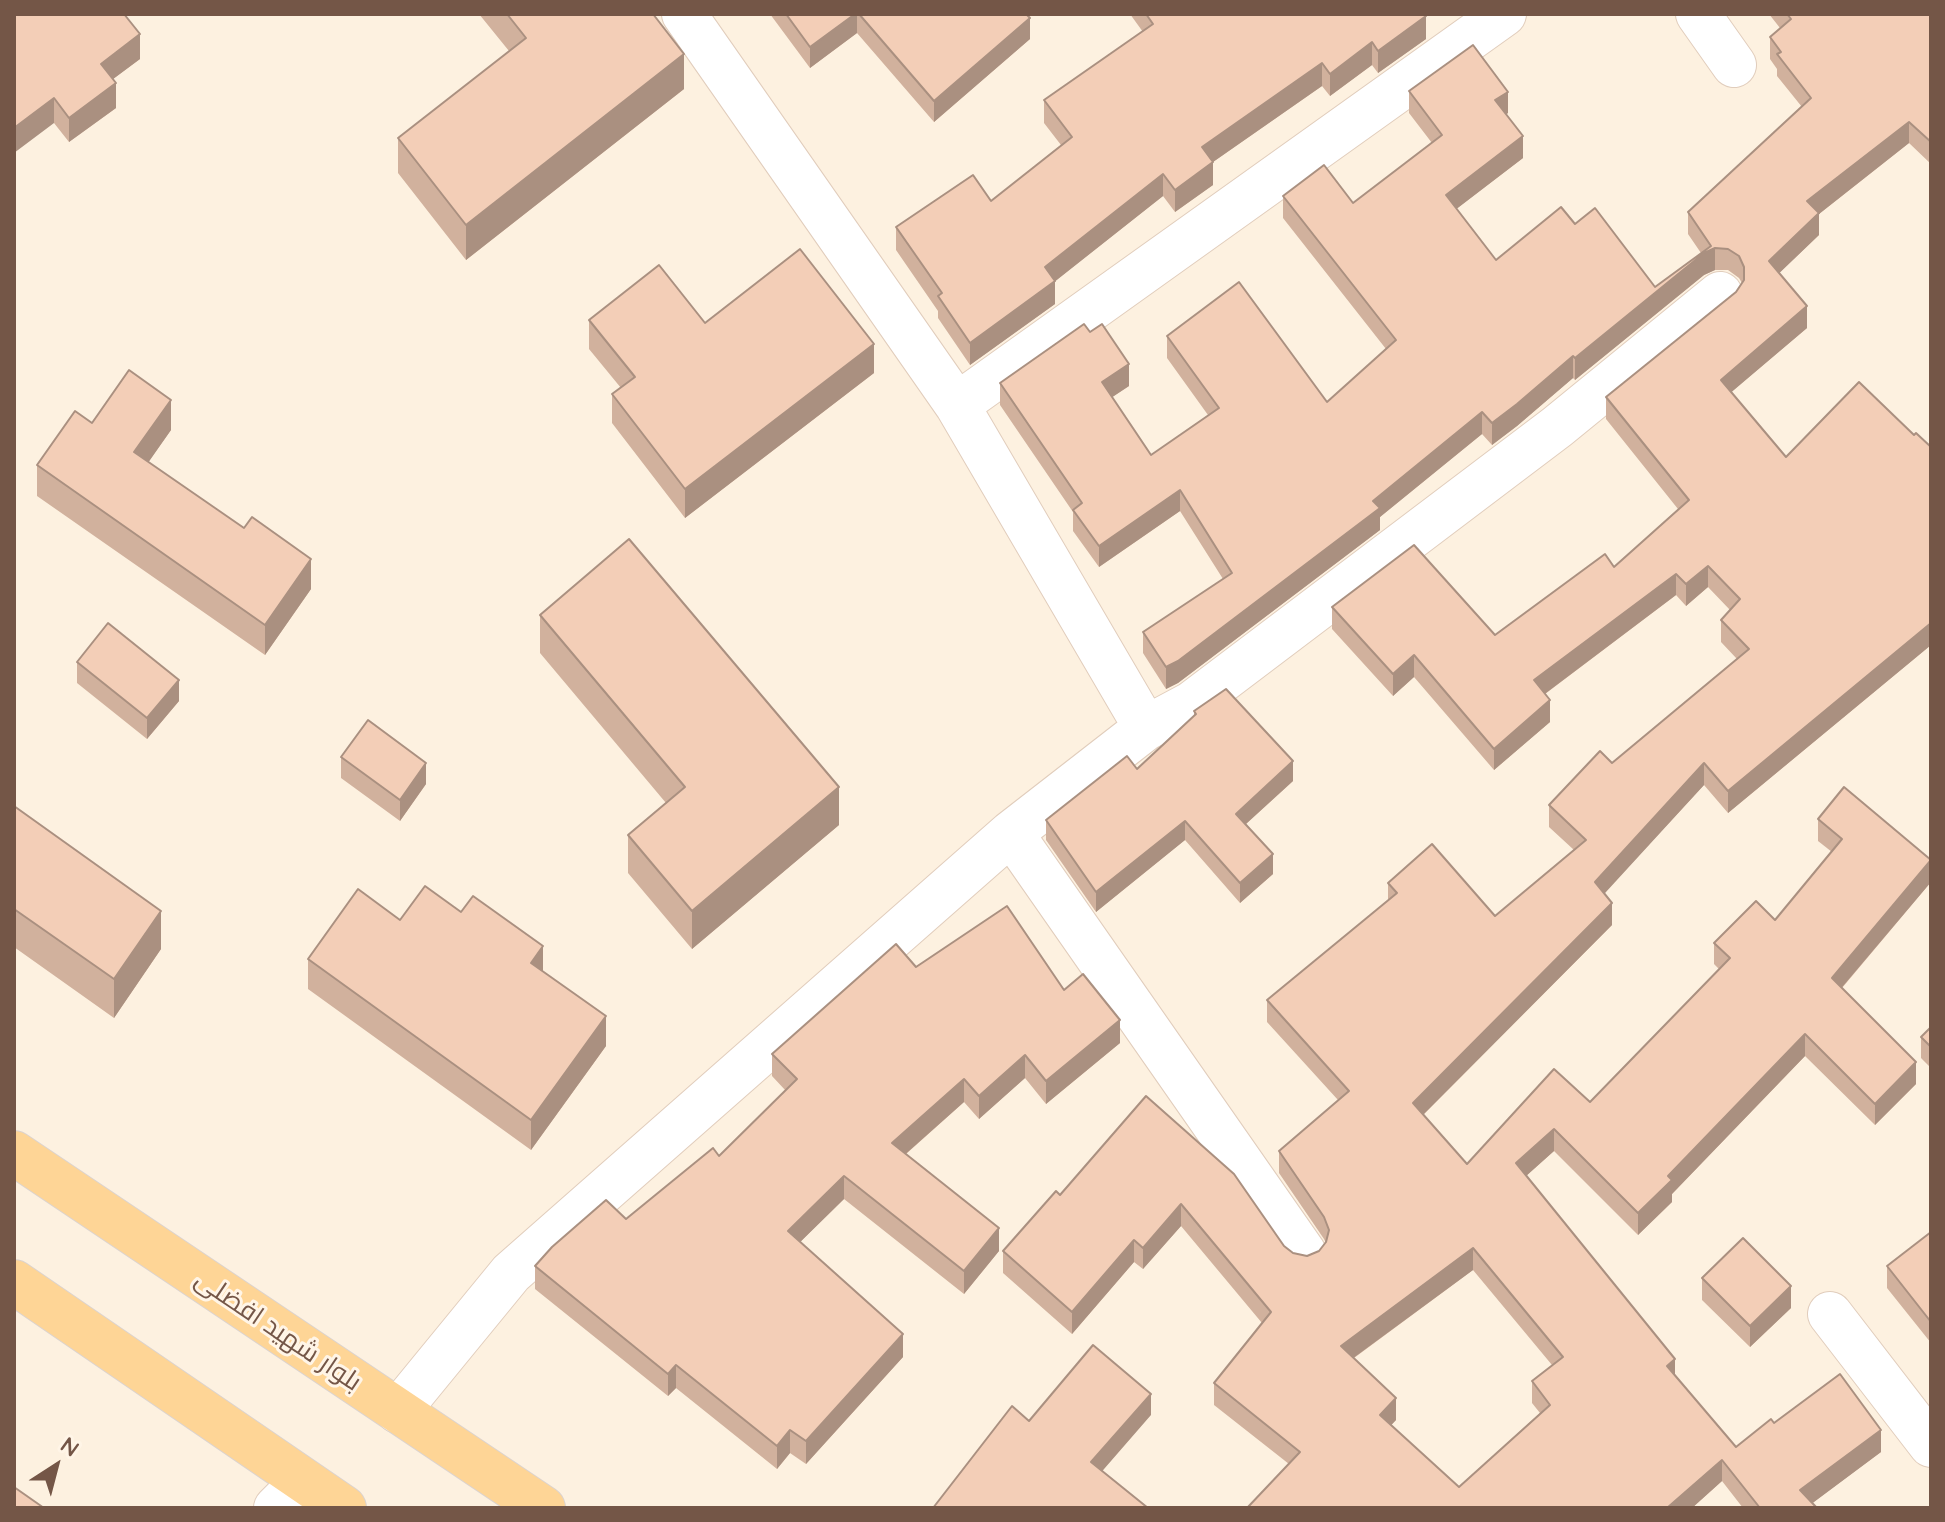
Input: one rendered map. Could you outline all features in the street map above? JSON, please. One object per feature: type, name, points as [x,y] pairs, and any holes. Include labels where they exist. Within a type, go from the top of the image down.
[{"type":"main road","name":"بلوار شهید افضلی","points":[[14,1153],[543,1508]]},
{"type":"main road","points":[[14,1282],[290,1494],[344,1508]]},
{"type":"street","points":[[684,14],[957,405],[1146,728]]},
{"type":"street","points":[[957,405],[1504,14]]},
{"type":"street","points":[[1698,14],[1734,65]]},
{"type":"street","points":[[398,1411],[511,1273],[1011,833],[1146,728],[1191,704],[1557,427],[1720,294]]},
{"type":"street","points":[[1011,833],[1304,1253]]},
{"type":"street","points":[[1830,1314],[1931,1445]]},
{"type":"building","points":[[14,14],[124,14],[140,34],[101,64],[116,83],[69,118],[54,98],[14,128]]},
{"type":"building","points":[[507,14],[653,14],[684,54],[466,225],[398,138],[526,38]]},
{"type":"building","points":[[786,14],[855,14],[810,47]]},
{"type":"building","points":[[859,14],[1026,14],[1030,18],[934,101]]},
{"type":"building","points":[[1146,14],[1426,16],[1378,51],[1372,42],[1330,74],[1322,63],[1202,147],[1213,162],[1175,190],[1163,174],[1045,267],[1055,281],[970,343],[938,296],[942,293],[896,227],[973,175],[991,201],[1072,137],[1044,100],[1153,24]]},
{"type":"building","points":[[1787,14],[1931,14],[1931,142],[1909,122],[1807,201],[1819,213],[1769,261],[1807,306],[1721,380],[1786,457],[1859,382],[1914,435],[1916,433],[1931,447],[1931,623],[1728,791],[1704,763],[1595,882],[1612,903],[1413,1103],[1467,1164],[1554,1069],[1590,1102],[1730,958],[1714,943],[1756,901],[1775,920],[1842,839],[1818,819],[1844,787],[1931,860],[1832,978],[1916,1062],[1875,1104],[1805,1034],[1668,1176],[1672,1180],[1638,1213],[1554,1129],[1516,1163],[1675,1359],[1667,1366],[1736,1447],[1771,1419],[1774,1423],[1840,1374],[1881,1430],[1800,1490],[1817,1508],[1760,1508],[1722,1460],[1667,1508],[1247,1508],[1300,1452],[1214,1383],[1271,1312],[1181,1204],[1143,1248],[1134,1240],[1072,1312],[1003,1251],[1056,1191],[1060,1195],[1146,1096],[1234,1174],[1284,1246],[1293,1253],[1307,1256],[1319,1251],[1326,1242],[1329,1230],[1324,1217],[1279,1151],[1349,1091],[1267,1000],[1397,893],[1388,883],[1432,844],[1495,916],[1586,840],[1549,805],[1600,751],[1612,763],[1749,649],[1721,620],[1740,599],[1708,566],[1686,584],[1676,574],[1534,680],[1550,700],[1494,749],[1414,655],[1393,674],[1332,607],[1414,545],[1495,635],[1605,554],[1614,567],[1689,500],[1606,397],[1736,292],[1744,280],[1744,267],[1739,256],[1728,249],[1715,248],[1704,253],[1492,423],[1482,412],[1373,501],[1380,508],[1166,667],[1143,632],[1232,573],[1180,490],[1099,546],[1073,510],[1082,503],[1000,383],[1084,324],[1090,332],[1102,324],[1129,364],[1102,382],[1151,455],[1219,408],[1167,336],[1239,282],[1327,402],[1396,340],[1283,196],[1324,165],[1353,203],[1442,135],[1409,91],[1473,45],[1508,92],[1495,100],[1523,136],[1446,195],[1496,260],[1561,207],[1575,224],[1595,208],[1655,287],[1711,246],[1688,212],[1811,98],[1777,54],[1781,52],[1770,37],[1791,19]],"holes":[[[1473,1248],[1563,1357],[1532,1381],[1550,1405],[1459,1487],[1380,1415],[1396,1398],[1341,1346]]]},
{"type":"building","points":[[800,249],[874,344],[685,489],[612,394],[635,377],[589,320],[659,265],[705,323]]},
{"type":"building","points":[[129,370],[171,400],[134,452],[244,528],[252,517],[311,559],[265,625],[37,465],[75,411],[92,423]]},
{"type":"building","points":[[629,539],[839,787],[692,911],[628,835],[685,787],[540,615]]},
{"type":"building","points":[[108,623],[179,680],[147,718],[77,662]]},
{"type":"building","points":[[1226,689],[1293,761],[1236,814],[1273,854],[1240,883],[1185,821],[1096,892],[1046,820],[1127,756],[1137,769],[1196,714],[1194,711]]},
{"type":"building","points":[[368,720],[426,763],[400,800],[341,757]]},
{"type":"building","points":[[14,806],[161,911],[114,979],[14,909]]},
{"type":"building","points":[[425,886],[461,912],[473,896],[543,946],[531,963],[606,1016],[531,1120],[308,959],[358,889],[400,920]]},
{"type":"building","points":[[1007,906],[1064,990],[1083,974],[1120,1020],[1046,1081],[1025,1055],[979,1096],[964,1079],[892,1143],[999,1228],[964,1271],[844,1176],[788,1231],[903,1334],[806,1441],[790,1430],[777,1446],[676,1365],[668,1374],[535,1266],[606,1200],[626,1219],[713,1148],[719,1156],[797,1079],[772,1054],[896,944],[916,967]]},
{"type":"building","points":[[1931,1027],[1931,1047],[1921,1037]]},
{"type":"building","points":[[1931,1232],[1931,1322],[1887,1266]]},
{"type":"building","points":[[1743,1238],[1791,1286],[1750,1326],[1702,1278]]},
{"type":"building","points":[[1093,1345],[1151,1394],[1091,1462],[1148,1508],[933,1508],[1012,1406],[1029,1421]]},
{"type":"building","points":[[14,1487],[44,1508],[14,1508]]}]
